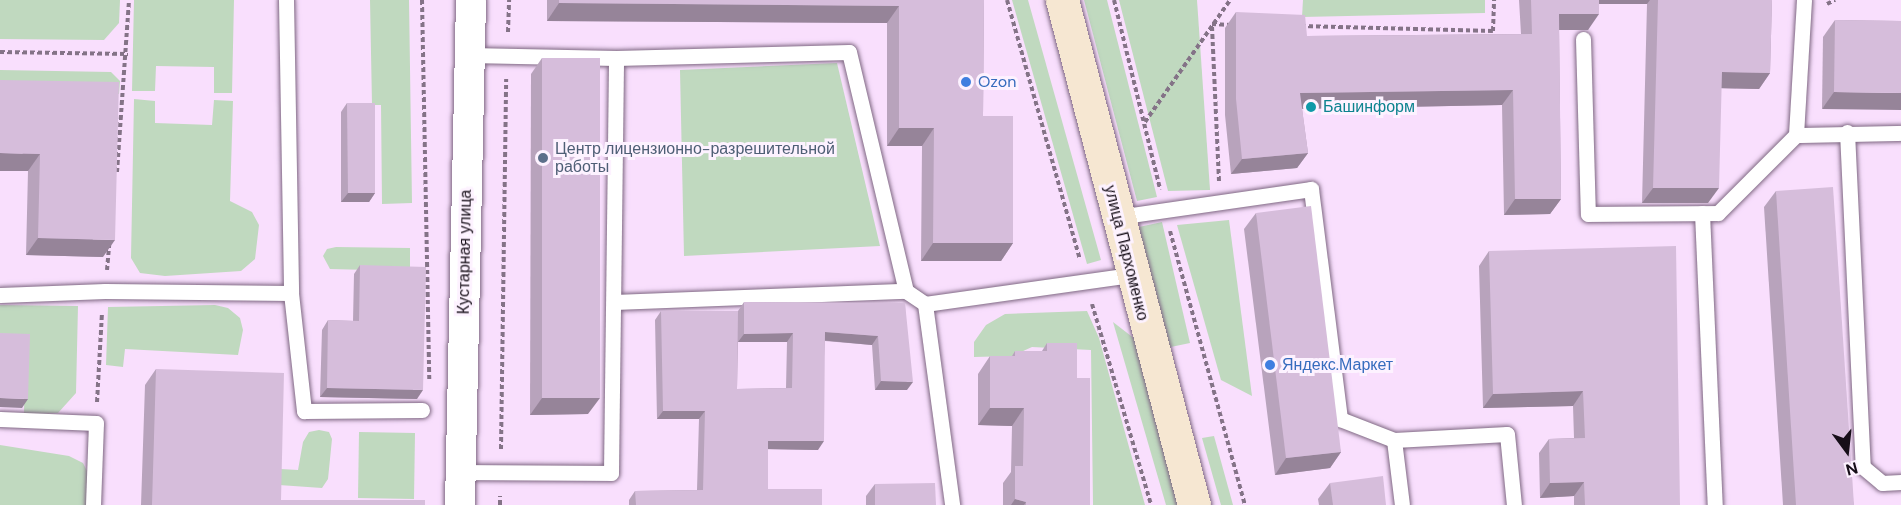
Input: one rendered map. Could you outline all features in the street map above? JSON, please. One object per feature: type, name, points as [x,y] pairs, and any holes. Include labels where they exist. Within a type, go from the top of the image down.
[{"type":"street","name":"Кустарная улица","points":[[460,505],[471,0]]},
{"type":"street","name":"улица Пархоменко","points":[[1062,0],[1131,275],[1194,505]]},
{"type":"lane","points":[[286,0],[291,293],[304,411],[422,410]]},
{"type":"lane","points":[[1583,39],[1588,214],[1718,213],[1796,135],[1804,0]]},
{"type":"lane","points":[[469,55],[616,58],[849,52],[906,291]]},
{"type":"lane","points":[[460,472],[611,473],[616,58]]},
{"type":"lane","points":[[1796,135],[1847,132],[1901,133]]},
{"type":"lane","points":[[1847,132],[1863,467],[1882,483],[1901,482]]},
{"type":"lane","points":[[1117,217],[1311,189],[1340,419],[1394,440],[1507,434],[1514,505]]},
{"type":"lane","points":[[1702,213],[1715,505]]},
{"type":"lane","points":[[614,302],[906,291],[925,304],[1131,275]]},
{"type":"lane","points":[[0,295],[105,291],[291,293]]},
{"type":"lane","points":[[925,304],[952,505]]},
{"type":"lane","points":[[0,419],[96,423],[93,505]]},
{"type":"lane","points":[[1394,440],[1402,505]]},
{"type":"path","points":[[115,185],[128,54],[129,0]]},
{"type":"path","points":[[422,0],[429,388]]},
{"type":"path","points":[[500,505],[509,0]]},
{"type":"path","points":[[1007,0],[1151,505]]},
{"type":"path","points":[[1114,0],[1165,210],[1245,505]]},
{"type":"path","points":[[1145,122],[1230,0]]},
{"type":"path","points":[[1493,31],[1494,0]]},
{"type":"path","points":[[1212,24],[1236,25]]},
{"type":"path","points":[[1212,24],[1220,202]]},
{"type":"path","points":[[1294,26],[1493,31],[1502,34]]},
{"type":"path","points":[[0,52],[128,54]]},
{"type":"path","points":[[96,423],[111,232]]},
{"type":"green space","points":[[0,0],[120,0],[119,23],[104,40],[0,39]]},
{"type":"green space","points":[[134,0],[234,0],[232,93],[214,93],[214,67],[156,66],[155,91],[132,91]]},
{"type":"green space","points":[[370,0],[409,0],[412,203],[382,204],[381,105],[372,105]]},
{"type":"green space","points":[[1012,0],[1028,0],[1101,260],[1087,264]]},
{"type":"green space","points":[[1084,0],[1107,0],[1157,197],[1137,201]]},
{"type":"green space","points":[[1119,0],[1197,0],[1210,190],[1168,191]]},
{"type":"green space","points":[[1303,0],[1485,0],[1485,13],[1302,17]]},
{"type":"green space","points":[[837,63],[880,246],[684,256],[680,70]]},
{"type":"green space","points":[[0,70],[111,72],[120,81],[119,94],[0,91]]},
{"type":"green space","points":[[134,99],[155,101],[155,123],[212,125],[214,100],[233,101],[230,201],[252,212],[259,225],[255,259],[241,271],[165,276],[140,273],[131,258]]},
{"type":"green space","points":[[1229,220],[1252,396],[1221,380],[1177,225]]},
{"type":"green space","points":[[1162,222],[1190,343],[1166,348],[1139,227]]},
{"type":"green space","points":[[336,247],[410,248],[410,271],[330,269],[323,256],[327,249]]},
{"type":"green space","points":[[0,305],[78,306],[76,393],[58,413],[24,415],[25,336],[0,334]]},
{"type":"green space","points":[[215,305],[228,308],[240,318],[243,330],[238,355],[125,349],[123,367],[106,365],[108,307]]},
{"type":"green space","points":[[1087,311],[1099,338],[1145,505],[1093,505],[1091,350],[1032,347],[1012,356],[974,357],[974,342],[986,325],[1005,314]]},
{"type":"green space","points":[[1113,322],[1135,339],[1181,505],[1166,505]]},
{"type":"green space","points":[[319,430],[329,432],[332,439],[328,479],[322,488],[279,485],[281,469],[298,470],[303,442],[309,432]]},
{"type":"green space","points":[[359,432],[415,433],[414,499],[358,498]]},
{"type":"green space","points":[[1214,436],[1233,505],[1221,505],[1202,438]]},
{"type":"green space","points":[[0,445],[69,456],[83,463],[87,471],[87,505],[0,505]]},
{"type":"building","points":[[559,0],[984,0],[983,116],[1013,116],[1013,243],[933,243],[934,128],[899,128],[899,6],[559,3]]},
{"type":"building","name":"Башинформ","points":[[1531,0],[1599,0],[1599,14],[1559,14],[1561,199],[1515,199],[1513,90],[1300,93],[1308,153],[1242,159],[1236,99],[1236,12],[1305,15],[1307,36],[1532,34]]},
{"type":"building","points":[[1658,0],[1772,0],[1770,73],[1722,72],[1719,188],[1653,188]]},
{"type":"building","points":[[1835,20],[1901,21],[1901,93],[1834,92]]},
{"type":"building","points":[[542,58],[600,58],[600,398],[542,398]]},
{"type":"building","points":[[0,80],[119,82],[115,240],[38,238],[40,154],[0,153]]},
{"type":"building","points":[[347,103],[375,103],[375,193],[348,193]]},
{"type":"building","points":[[1833,187],[1854,505],[1796,505],[1776,191]]},
{"type":"building","points":[[1311,206],[1341,452],[1286,458],[1256,213]]},
{"type":"building","points":[[1676,246],[1680,505],[1585,505],[1584,482],[1550,483],[1549,439],[1585,438],[1583,391],[1493,394],[1489,251]]},
{"type":"building","points":[[360,265],[426,267],[423,390],[327,388],[328,320],[359,321]]},
{"type":"building","points":[[744,302],[905,303],[913,382],[881,381],[878,336],[825,332],[824,441],[768,441],[768,489],[822,489],[822,505],[636,505],[635,491],[703,490],[705,411],[663,411],[661,311],[738,311],[737,389],[792,388],[793,333],[744,334]]},
{"type":"building","points":[[0,333],[30,334],[28,399],[0,398]]},
{"type":"building","points":[[1047,343],[1077,343],[1077,378],[1090,378],[1090,505],[1026,505],[1026,502],[1015,499],[1015,466],[1023,466],[1024,408],[990,408],[990,356],[1015,356],[1015,351],[1047,351]]},
{"type":"building","points":[[156,369],[284,373],[281,500],[425,500],[425,505],[152,505]]},
{"type":"building","points":[[1383,476],[1386,505],[1333,505],[1330,483]]},
{"type":"building","points":[[935,483],[936,505],[875,505],[875,484]]},
{"type":"place","name":"Ozon","points":[[966,82]]},
{"type":"place","name":"Башинформ","points":[[1311,107]]},
{"type":"place","name":"Центр лицензионно-разрешительной работы","points":[[543,158]]},
{"type":"place","name":"Яндекс.Маркет","points":[[1270,365]]}]
